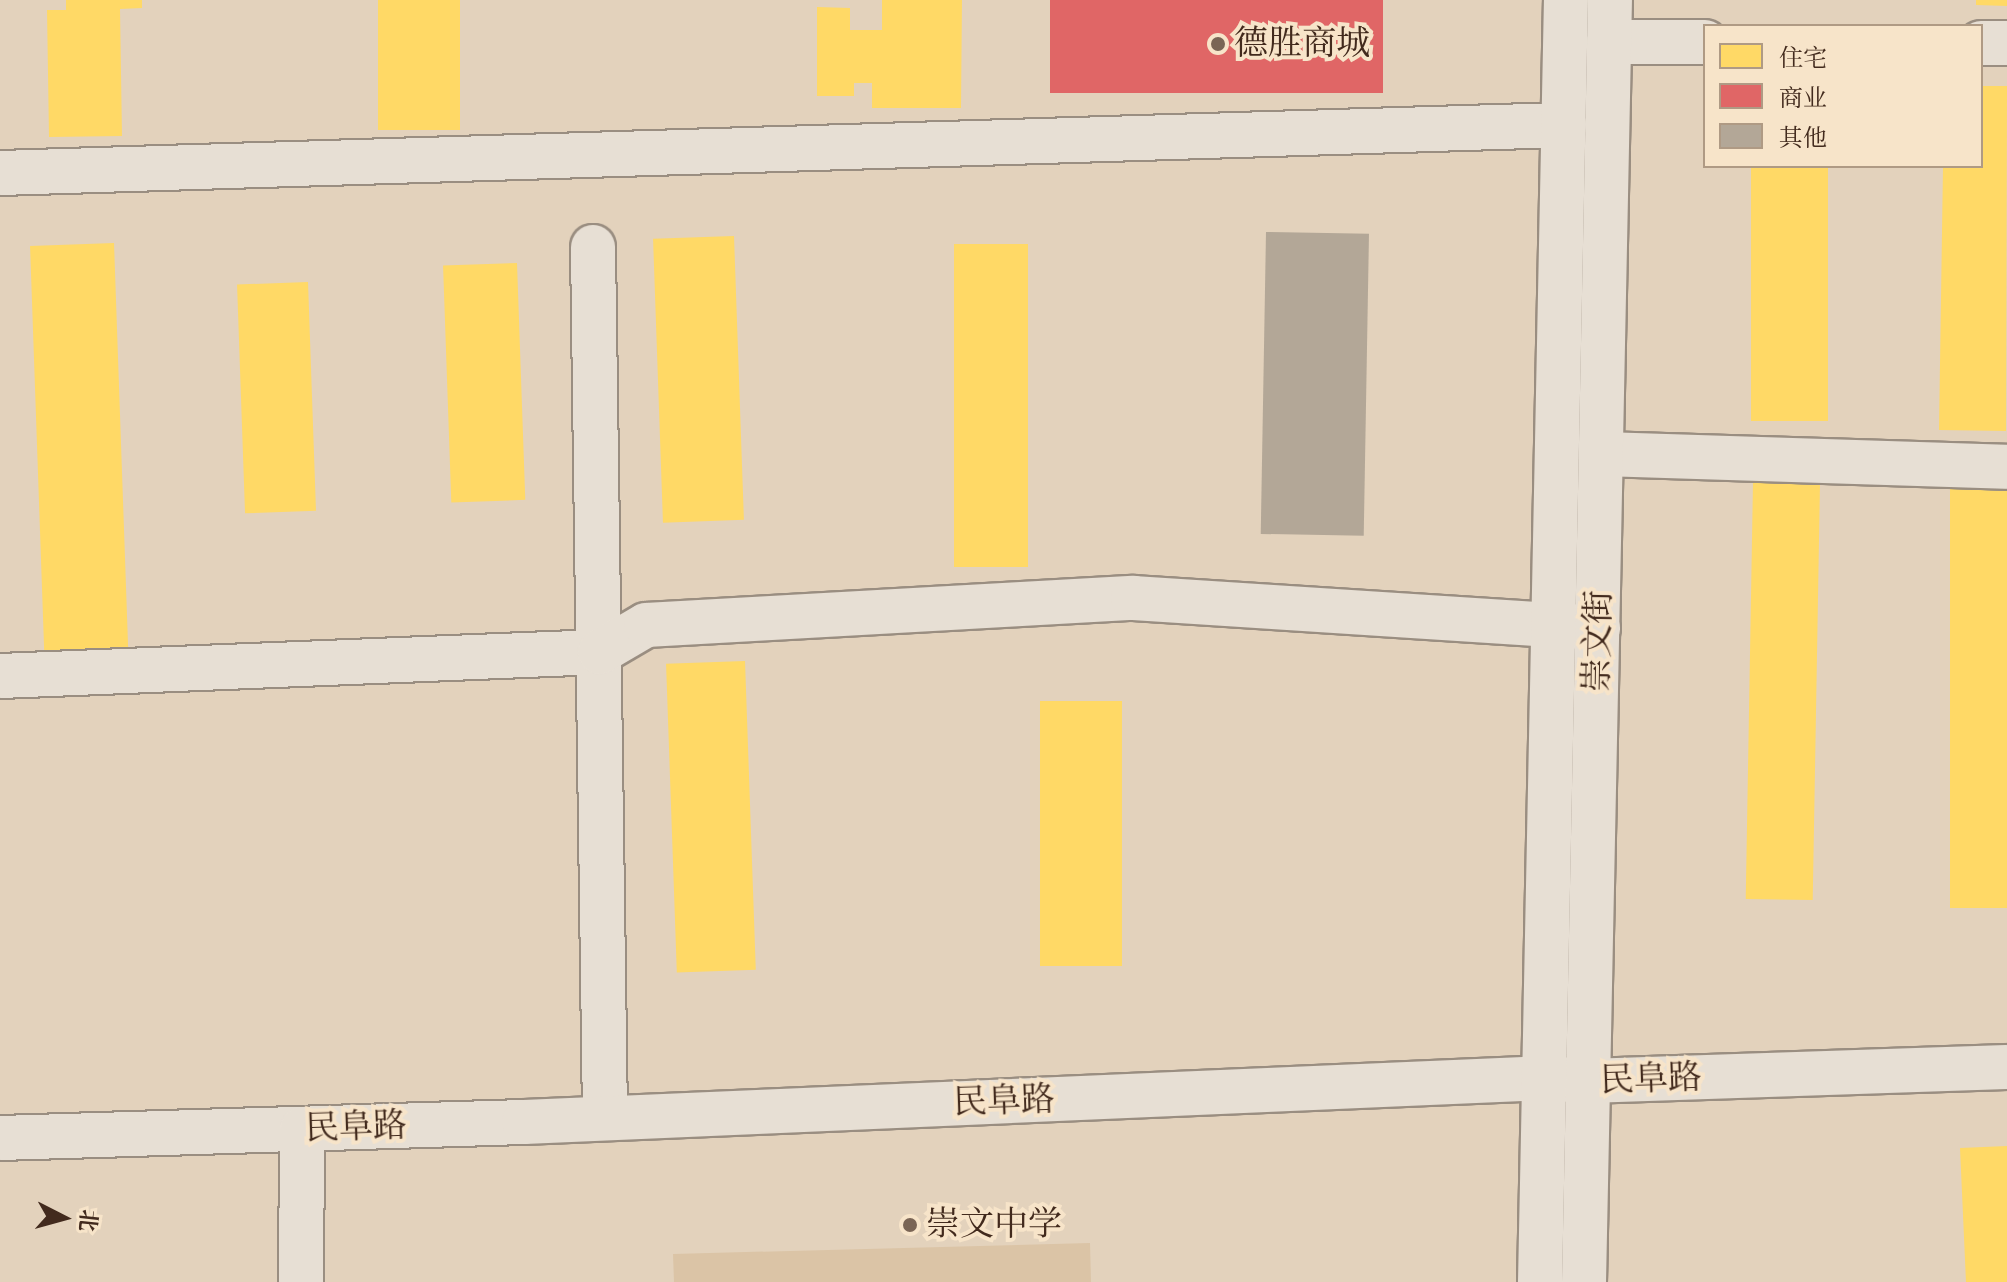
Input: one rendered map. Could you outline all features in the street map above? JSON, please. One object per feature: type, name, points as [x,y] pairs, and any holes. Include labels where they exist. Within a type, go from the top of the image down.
[{"type":"street","name":"崇文街","points":[[1540,1282],[1566,0]]},
{"type":"street","name":"崇文街","points":[[1584,1282],[1610,21]]},
{"type":"street","points":[[1610,21],[1703,42]]},
{"type":"street","points":[[1983,43],[2007,43]]},
{"type":"street","points":[[0,173],[1564,125]]},
{"type":"street","points":[[593,247],[605,1118]]},
{"type":"street","points":[[1601,454],[2007,467]]},
{"type":"street","points":[[0,676],[600,652],[646,625],[1133,598],[1598,628]]},
{"type":"street","name":"民阜路","points":[[0,1138],[605,1118],[1543,1078],[1587,1081],[2007,1067]]},
{"type":"street","points":[[301,1282],[302,1129]]},
{"type":"shaded area","points":[[1090,1243],[1091,1282],[674,1282],[673,1254]]},
{"type":"building: 住宅","points":[[66,0],[142,0],[142,8],[120,9],[122,136],[49,137],[47,10],[66,10]]},
{"type":"building: 住宅","points":[[378,0],[460,0],[460,130],[378,130]]},
{"type":"building: 住宅","points":[[882,0],[962,0],[961,108],[872,108],[872,83],[854,83],[854,96],[817,96],[817,7],[850,8],[850,30],[882,30]]},
{"type":"building: 住宅","points":[[1976,0],[2007,0],[2007,6],[1976,5]]},
{"type":"building: 住宅","points":[[1983,86],[2007,86],[2006,431],[1939,430],[1943,168],[1983,168]]},
{"type":"building: 住宅","points":[[1751,168],[1828,168],[1828,421],[1751,421]]},
{"type":"building: 住宅","points":[[734,236],[744,520],[663,523],[653,239]]},
{"type":"building: 住宅","points":[[114,243],[128,657],[44,660],[30,246]]},
{"type":"building: 住宅","points":[[954,244],[1028,244],[1028,567],[954,567]]},
{"type":"building: 住宅","points":[[517,263],[525,500],[451,502],[443,266]]},
{"type":"building: 住宅","points":[[308,282],[316,511],[245,513],[237,284]]},
{"type":"building: 住宅","points":[[1753,482],[1820,483],[1813,900],[1746,899]]},
{"type":"building: 住宅","points":[[1950,489],[2007,489],[2007,908],[1950,908]]},
{"type":"building: 住宅","points":[[745,661],[756,970],[677,973],[666,664]]},
{"type":"building: 住宅","points":[[1040,701],[1122,701],[1122,966],[1040,966]]},
{"type":"building: 住宅","points":[[2007,1146],[2007,1282],[1966,1282],[1960,1148]]},
{"type":"building: 商业","name":"德胜商城","points":[[1050,0],[1383,0],[1383,93],[1050,93]]},
{"type":"building: 其他","points":[[1266,232],[1369,234],[1364,536],[1261,534]]},
{"type":"place","name":"德胜商城","points":[[1218,44]]},
{"type":"place","name":"崇文中学","points":[[910,1225]]}]
